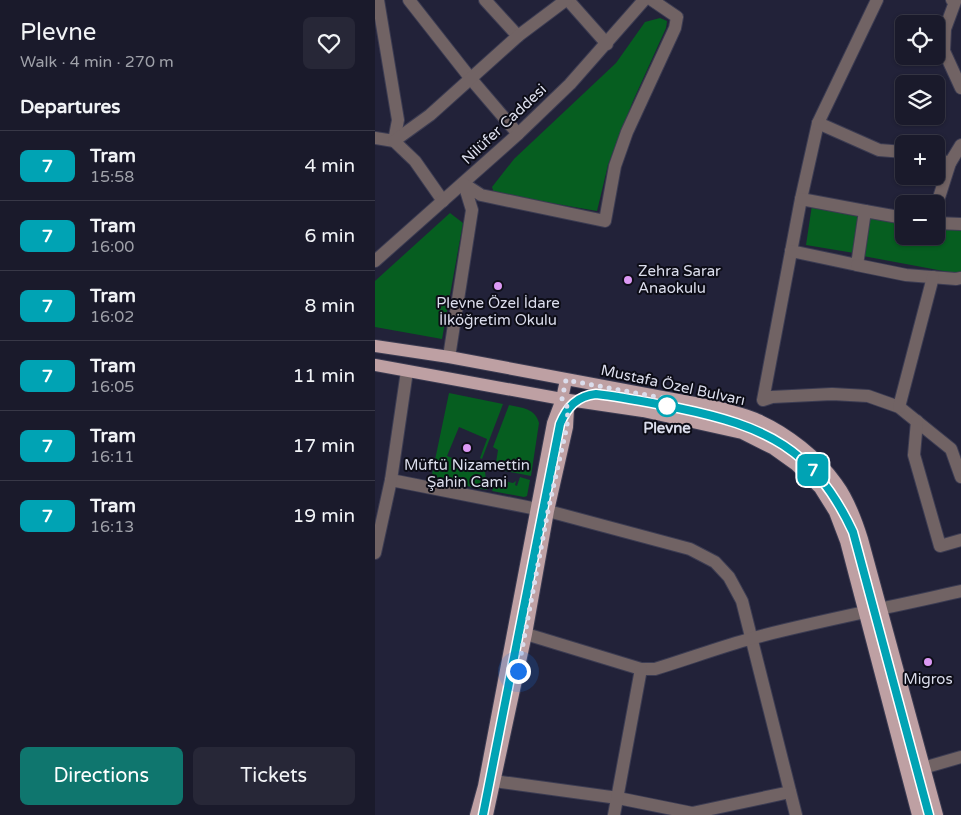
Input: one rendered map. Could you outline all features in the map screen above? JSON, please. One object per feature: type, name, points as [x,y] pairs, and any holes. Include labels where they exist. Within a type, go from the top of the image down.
[{"type":"main road","name":"Mustafa Özel Bulvarı","points":[[375,346],[449,357],[721,408],[757,419],[787,436],[817,460],[837,484],[852,511],[862,539],[937,815]]},
{"type":"main road","points":[[375,365],[562,399],[643,411],[741,433],[774,449],[795,464],[820,488],[835,512],[846,540],[918,815]]},
{"type":"main road","points":[[477,815],[543,510],[568,418],[568,408],[562,399],[566,380]]},
{"type":"main road","points":[[487,815],[526,634],[543,510]]},
{"type":"street","points":[[378,0],[398,120],[395,141]]},
{"type":"street","points":[[409,0],[471,79],[518,134]]},
{"type":"street","points":[[485,0],[518,36]]},
{"type":"street","points":[[395,141],[430,115],[518,36],[567,0],[607,44]]},
{"type":"street","name":"Nilüfer Caddesi","points":[[375,262],[464,184],[570,84],[644,0]]},
{"type":"street","points":[[464,184],[481,196],[605,221],[615,166],[627,132],[675,28],[677,17],[652,0]]},
{"type":"street","points":[[757,419],[763,400],[801,200],[818,123],[877,0]]},
{"type":"street","points":[[952,0],[955,2],[945,28],[944,51],[961,88]]},
{"type":"street","points":[[818,123],[879,150],[895,151]]},
{"type":"street","points":[[375,138],[395,141],[415,161],[443,201]]},
{"type":"street","points":[[940,195],[950,163],[961,145]]},
{"type":"street","points":[[945,162],[950,163]]},
{"type":"street","points":[[449,357],[473,210],[464,184]]},
{"type":"street","points":[[801,200],[895,216]]},
{"type":"street","points":[[857,265],[865,211]]},
{"type":"street","points":[[945,223],[961,224]]},
{"type":"street","points":[[791,251],[906,275],[961,278]]},
{"type":"street","points":[[899,407],[933,277]]},
{"type":"street","points":[[375,554],[391,480],[407,371]]},
{"type":"street","points":[[763,400],[773,397],[832,394],[868,396],[899,407],[951,449],[961,477]]},
{"type":"street","points":[[917,421],[914,455],[940,546],[961,540]]},
{"type":"street","points":[[391,480],[543,510],[690,549],[715,562],[729,577],[742,601],[796,815]]},
{"type":"street","points":[[526,634],[641,669],[655,670],[752,638],[961,591]]},
{"type":"street","points":[[614,815],[641,669]]},
{"type":"street","points":[[923,768],[961,757]]},
{"type":"street","points":[[494,780],[618,798],[669,812],[692,813],[790,792]]},
{"type":"green space","points":[[660,18],[667,21],[666,28],[633,101],[608,165],[597,211],[494,193],[492,187],[514,159],[616,63],[645,22]]},
{"type":"green space","points":[[812,205],[860,213],[854,253],[806,245]]},
{"type":"green space","points":[[450,213],[463,223],[442,339],[375,327],[375,281]]},
{"type":"green space","points":[[869,216],[895,220],[895,245],[945,245],[945,227],[961,230],[961,272],[954,273],[863,256]]},
{"type":"green space","points":[[449,393],[503,404],[482,459],[480,458],[487,439],[459,427],[447,456],[485,471],[487,490],[431,479]]},
{"type":"green space","points":[[509,405],[531,412],[539,423],[531,476],[495,469],[498,450],[493,447]]},
{"type":"green space","points":[[520,477],[530,480],[527,496],[524,497],[492,491],[494,486],[489,484],[490,478],[513,483],[516,481],[515,485],[517,486]]},
{"type":"tram line","points":[[483,815],[560,424],[573,403],[583,397],[596,394],[637,400],[741,424],[760,432],[794,453],[821,480],[844,513],[853,532],[929,815]]},
{"type":"tram line","name":"7","points":[[483,815],[560,424],[568,408],[576,400],[585,395],[596,394],[652,403],[722,418],[760,431],[778,441],[799,457],[830,489],[843,510],[853,532],[929,815]]},
{"type":"place","name":"Zehra Sarar Anaokulu","points":[[628,280]]},
{"type":"place","name":"Plevne Özel İdare İlköğretim Okulu","points":[[498,286]]},
{"type":"place","name":"Plevne","points":[[667,406]]},
{"type":"place","name":"Müftü Nizamettin Şahin Cami","points":[[467,448]]},
{"type":"place","name":"Migros","points":[[928,662]]},
{"type":"route","points":[[518,671],[548,511],[567,426],[568,408],[562,399],[566,380],[663,398],[667,406]]}]
